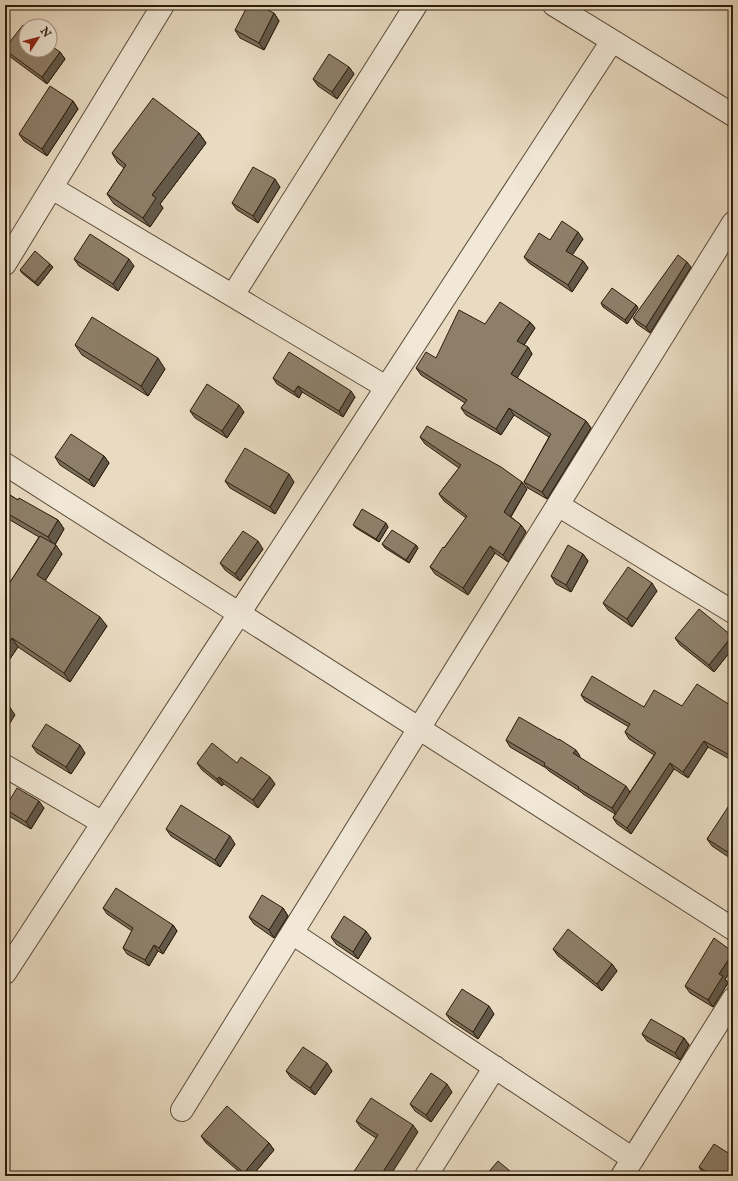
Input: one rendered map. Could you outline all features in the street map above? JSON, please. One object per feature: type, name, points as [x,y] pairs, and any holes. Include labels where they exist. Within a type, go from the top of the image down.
[{"type":"street","points":[[5,264],[163,5]]},
{"type":"street","points":[[233,295],[416,5]]},
{"type":"street","points":[[554,5],[733,116]]},
{"type":"street","points":[[5,973],[612,41]]},
{"type":"street","points":[[52,188],[386,387]]},
{"type":"street","points":[[182,1110],[733,223]]},
{"type":"street","points":[[5,464],[733,929]]},
{"type":"street","points":[[558,505],[733,612]]},
{"type":"street","points":[[5,766],[103,823]]},
{"type":"street","points":[[292,933],[495,1068],[628,1167],[733,999]]},
{"type":"street","points":[[426,1176],[495,1068]]},
{"type":"building","points":[[248,5],[258,5],[274,13],[259,43],[235,30]]},
{"type":"building","points":[[18,31],[18,58],[56,58],[42,77],[5,50]]},
{"type":"building","points":[[329,54],[349,67],[332,92],[313,79]]},
{"type":"building","points":[[50,86],[73,101],[42,149],[19,134]]},
{"type":"building","points":[[153,98],[199,133],[152,195],[156,198],[143,218],[107,194],[126,165],[112,153]]},
{"type":"building","points":[[253,167],[275,179],[253,216],[232,203]]},
{"type":"building","points":[[562,221],[578,232],[566,251],[583,261],[568,285],[524,257],[539,233],[550,240]]},
{"type":"building","points":[[90,234],[129,259],[113,284],[74,259]]},
{"type":"building","points":[[35,251],[50,264],[35,282],[20,270]]},
{"type":"building","points":[[678,255],[687,262],[646,327],[633,318]]},
{"type":"building","points":[[612,288],[636,305],[625,320],[601,303]]},
{"type":"building","points":[[500,302],[530,322],[517,341],[528,347],[511,374],[586,421],[542,492],[524,482],[551,434],[509,408],[496,429],[461,408],[467,400],[416,368],[426,352],[436,358],[459,310],[485,324]]},
{"type":"building","points":[[92,317],[158,358],[141,386],[75,345]]},
{"type":"building","points":[[289,352],[351,391],[339,411],[298,386],[294,392],[273,378]]},
{"type":"building","points":[[207,384],[239,405],[222,431],[190,411]]},
{"type":"building","points":[[427,426],[501,467],[522,482],[504,512],[521,525],[503,555],[490,546],[463,588],[430,567],[443,547],[444,548],[467,516],[439,494],[461,465],[420,437]]},
{"type":"building","points":[[71,434],[104,456],[89,480],[55,457]]},
{"type":"building","points":[[245,448],[289,474],[270,507],[225,481]]},
{"type":"building","points":[[5,492],[18,500],[19,498],[58,520],[48,537],[5,512]]},
{"type":"building","points":[[362,509],[386,523],[376,539],[353,525]]},
{"type":"building","points":[[392,530],[416,545],[406,560],[382,544]]},
{"type":"building","points":[[243,531],[258,541],[235,574],[220,563]]},
{"type":"building","points":[[40,536],[56,545],[37,575],[100,617],[64,673],[12,638],[5,649],[5,590]]},
{"type":"building","points":[[568,545],[583,554],[566,585],[551,576]]},
{"type":"building","points":[[628,567],[652,583],[627,619],[603,603]]},
{"type":"building","points":[[699,609],[732,636],[709,665],[675,638]]},
{"type":"building","points":[[592,676],[644,707],[654,690],[682,706],[697,684],[730,705],[732,701],[733,757],[704,741],[683,772],[670,763],[627,828],[613,818],[656,753],[625,732],[630,724],[581,695]]},
{"type":"building","points":[[5,704],[9,706],[5,712]]},
{"type":"building","points":[[519,717],[559,739],[576,750],[573,753],[626,786],[612,808],[578,788],[579,787],[544,765],[545,763],[506,740]]},
{"type":"building","points":[[46,724],[80,745],[66,767],[32,746]]},
{"type":"building","points":[[212,743],[237,763],[241,757],[270,777],[253,800],[219,777],[217,779],[197,763]]},
{"type":"building","points":[[17,788],[39,801],[26,822],[5,809]]},
{"type":"building","points":[[732,801],[733,846],[729,853],[707,839]]},
{"type":"building","points":[[181,805],[230,836],[215,860],[166,829]]},
{"type":"building","points":[[116,888],[173,925],[159,948],[154,945],[145,960],[123,948],[133,928],[103,908]]},
{"type":"building","points":[[262,895],[283,908],[269,930],[249,917]]},
{"type":"building","points":[[344,916],[366,931],[353,952],[331,937]]},
{"type":"building","points":[[568,929],[612,964],[597,984],[553,949]]},
{"type":"building","points":[[714,938],[733,953],[719,974],[723,976],[708,1000],[685,986]]},
{"type":"building","points":[[462,989],[489,1006],[473,1032],[446,1014]]},
{"type":"building","points":[[651,1019],[684,1038],[675,1053],[642,1034]]},
{"type":"building","points":[[303,1047],[327,1063],[310,1088],[286,1071]]},
{"type":"building","points":[[431,1073],[447,1084],[426,1115],[410,1104]]},
{"type":"building","points":[[371,1098],[413,1125],[381,1175],[383,1176],[351,1176],[378,1135],[356,1121]]},
{"type":"building","points":[[227,1106],[269,1143],[244,1173],[201,1136]]},
{"type":"building","points":[[714,1144],[733,1156],[733,1176],[713,1176],[699,1167]]},
{"type":"building","points":[[498,1161],[516,1176],[487,1176],[486,1175]]}]
